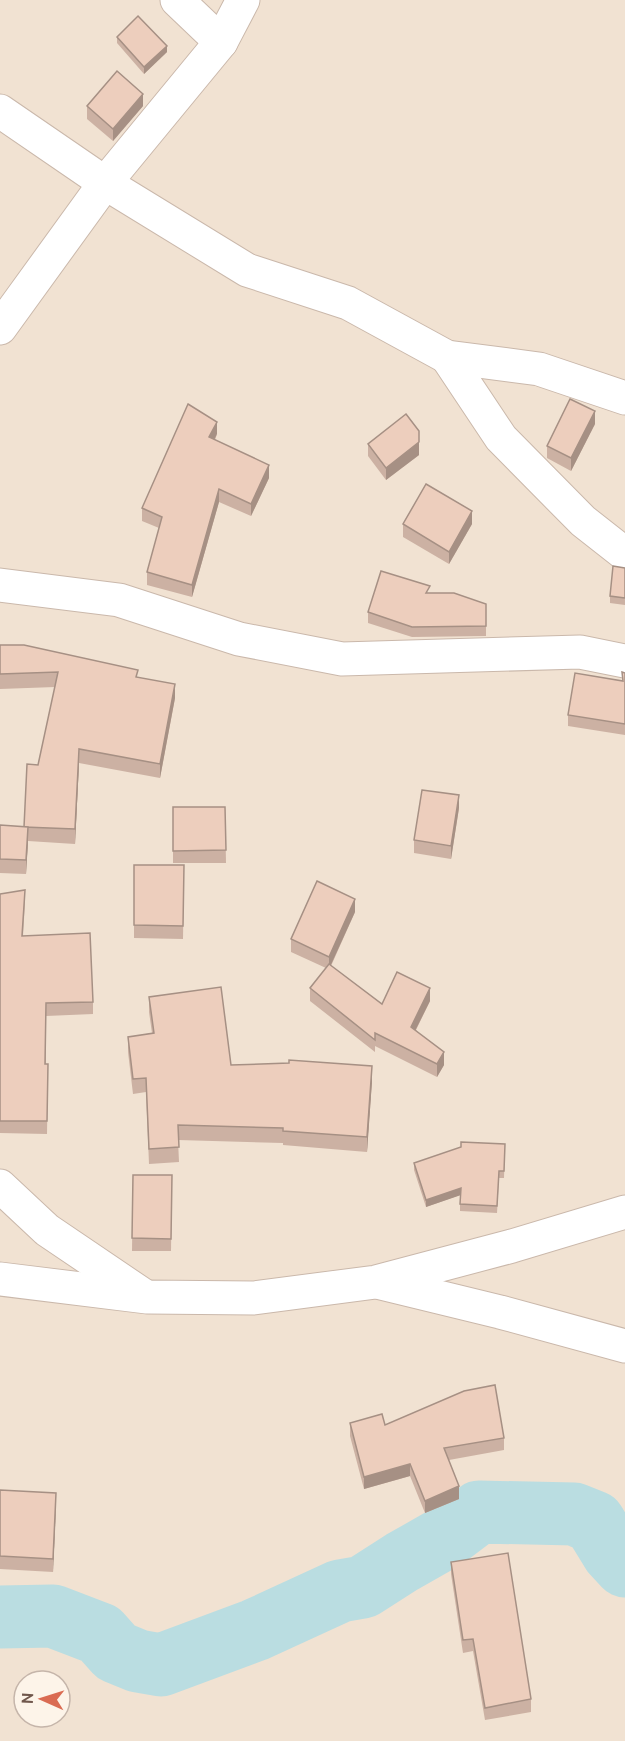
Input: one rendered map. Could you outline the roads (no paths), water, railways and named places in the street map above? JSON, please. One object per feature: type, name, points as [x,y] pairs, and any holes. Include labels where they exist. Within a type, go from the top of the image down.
[{"type":"street","points":[[177,0],[221,42]]},
{"type":"street","points":[[0,328],[105,183],[221,42],[243,0]]},
{"type":"street","points":[[0,111],[105,183],[247,270],[348,303],[447,357],[539,369],[625,398]]},
{"type":"street","points":[[447,357],[501,438],[583,521],[625,554]]},
{"type":"street","points":[[0,585],[118,600],[239,639],[342,659],[580,652],[625,661]]},
{"type":"street","points":[[0,1186],[47,1230],[147,1298]]},
{"type":"street","points":[[0,1279],[147,1298],[254,1298],[376,1282],[512,1246],[625,1212]]},
{"type":"street","points":[[376,1282],[500,1312],[625,1346]]},
{"type":"waterway","points":[[0,1617],[53,1616],[100,1634],[116,1652],[138,1661],[161,1665],[255,1630],[340,1591],[363,1587],[446,1537],[479,1512],[574,1514],[594,1522],[613,1553],[625,1566]]}]
